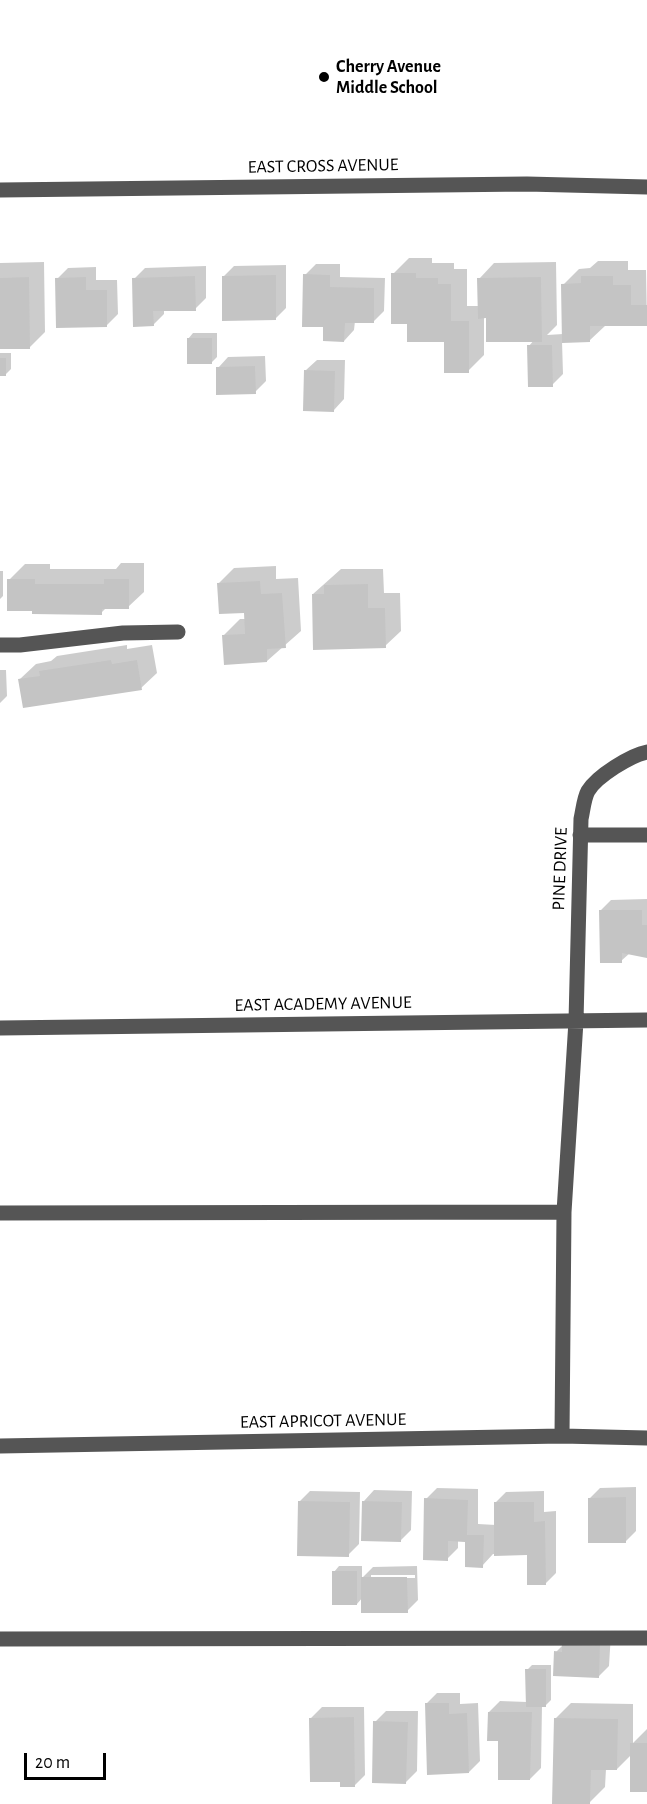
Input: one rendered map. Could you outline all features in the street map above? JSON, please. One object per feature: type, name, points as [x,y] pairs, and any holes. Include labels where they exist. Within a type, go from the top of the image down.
[{"type":"street","name":"EAST CROSS AVENUE","points":[[0,190],[516,184],[647,187]]},
{"type":"street","points":[[0,645],[20,645],[123,633],[178,632]]},
{"type":"street","name":"PINE DRIVE","points":[[562,1436],[564,1212],[576,1021],[581,819],[588,791],[608,772],[640,753],[647,752]]},
{"type":"street","points":[[580,835],[647,835]]},
{"type":"street","name":"EAST ACADEMY AVENUE","points":[[0,1028],[647,1020]]},
{"type":"street","points":[[0,1213],[564,1212]]},
{"type":"street","name":"EAST APRICOT AVENUE","points":[[0,1446],[562,1436],[647,1438]]},
{"type":"street","points":[[0,1639],[647,1638]]},
{"type":"building","points":[[391,273],[416,273],[416,278],[438,278],[438,284],[451,284],[451,321],[469,321],[469,373],[444,373],[444,342],[407,342],[407,324],[391,324]]},
{"type":"building","points":[[303,274],[330,275],[330,287],[374,288],[374,323],[345,323],[344,342],[323,341],[323,327],[302,327]]},
{"type":"building","points":[[276,275],[276,320],[222,321],[222,276]]},
{"type":"building","points":[[195,276],[196,311],[153,311],[154,326],[133,327],[132,278]]},
{"type":"building","points":[[581,276],[613,276],[613,285],[631,285],[631,305],[647,305],[647,326],[590,326],[590,342],[562,343],[561,284],[581,283]]},
{"type":"building","points":[[29,277],[30,349],[0,349],[0,278]]},
{"type":"building","points":[[86,277],[86,290],[107,290],[107,327],[56,328],[55,278]]},
{"type":"building","points":[[541,277],[542,342],[486,342],[486,318],[478,319],[477,278]]},
{"type":"building","points":[[187,338],[212,338],[212,364],[187,364]]},
{"type":"building","points":[[527,345],[552,345],[553,387],[528,387]]},
{"type":"building","points":[[0,358],[6,358],[6,376],[0,376]]},
{"type":"building","points":[[255,366],[256,394],[216,395],[216,367]]},
{"type":"building","points":[[304,370],[335,371],[334,412],[303,411]]},
{"type":"building","points":[[7,579],[35,579],[35,584],[104,584],[104,579],[129,579],[129,609],[102,609],[102,615],[32,614],[32,611],[7,611]]},
{"type":"building","points":[[260,581],[261,594],[282,593],[286,648],[267,649],[267,662],[224,665],[222,635],[245,634],[244,613],[219,614],[217,583]]},
{"type":"building","points":[[368,584],[368,608],[385,608],[386,648],[313,650],[312,594],[324,594],[324,585]]},
{"type":"building","points":[[111,660],[112,664],[137,660],[142,690],[23,708],[18,679],[40,676],[39,671]]},
{"type":"building","points":[[599,910],[642,910],[642,925],[647,925],[647,958],[622,953],[622,963],[600,963]]},
{"type":"building","points":[[626,1497],[626,1543],[588,1543],[588,1498]]},
{"type":"building","points":[[424,1498],[468,1500],[467,1535],[484,1535],[483,1568],[465,1567],[465,1542],[448,1541],[448,1561],[423,1560]]},
{"type":"building","points":[[298,1501],[350,1502],[349,1557],[297,1556]]},
{"type":"building","points":[[362,1501],[402,1502],[401,1542],[361,1541]]},
{"type":"building","points":[[494,1502],[534,1502],[534,1522],[545,1521],[546,1585],[527,1585],[527,1555],[494,1556]]},
{"type":"building","points":[[332,1571],[357,1571],[357,1605],[332,1605]]},
{"type":"building","points":[[361,1577],[407,1577],[408,1613],[361,1613]]},
{"type":"building","points":[[562,1642],[600,1643],[599,1678],[553,1676],[554,1651],[562,1652]]},
{"type":"building","points":[[525,1669],[546,1669],[546,1707],[526,1707]]},
{"type":"building","points":[[425,1703],[449,1703],[449,1714],[467,1713],[469,1773],[427,1775]]},
{"type":"building","points":[[488,1712],[532,1712],[530,1780],[498,1780],[498,1741],[487,1741]]},
{"type":"building","points":[[354,1717],[355,1787],[340,1787],[340,1782],[310,1782],[309,1718]]},
{"type":"building","points":[[554,1718],[618,1719],[617,1770],[591,1770],[590,1804],[552,1804]]},
{"type":"building","points":[[373,1721],[408,1722],[406,1784],[372,1783]]},
{"type":"building","points":[[630,1743],[647,1743],[647,1792],[630,1792]]},
{"type":"place","name":"Cherry Avenue Middle School","points":[[324,77]]}]
